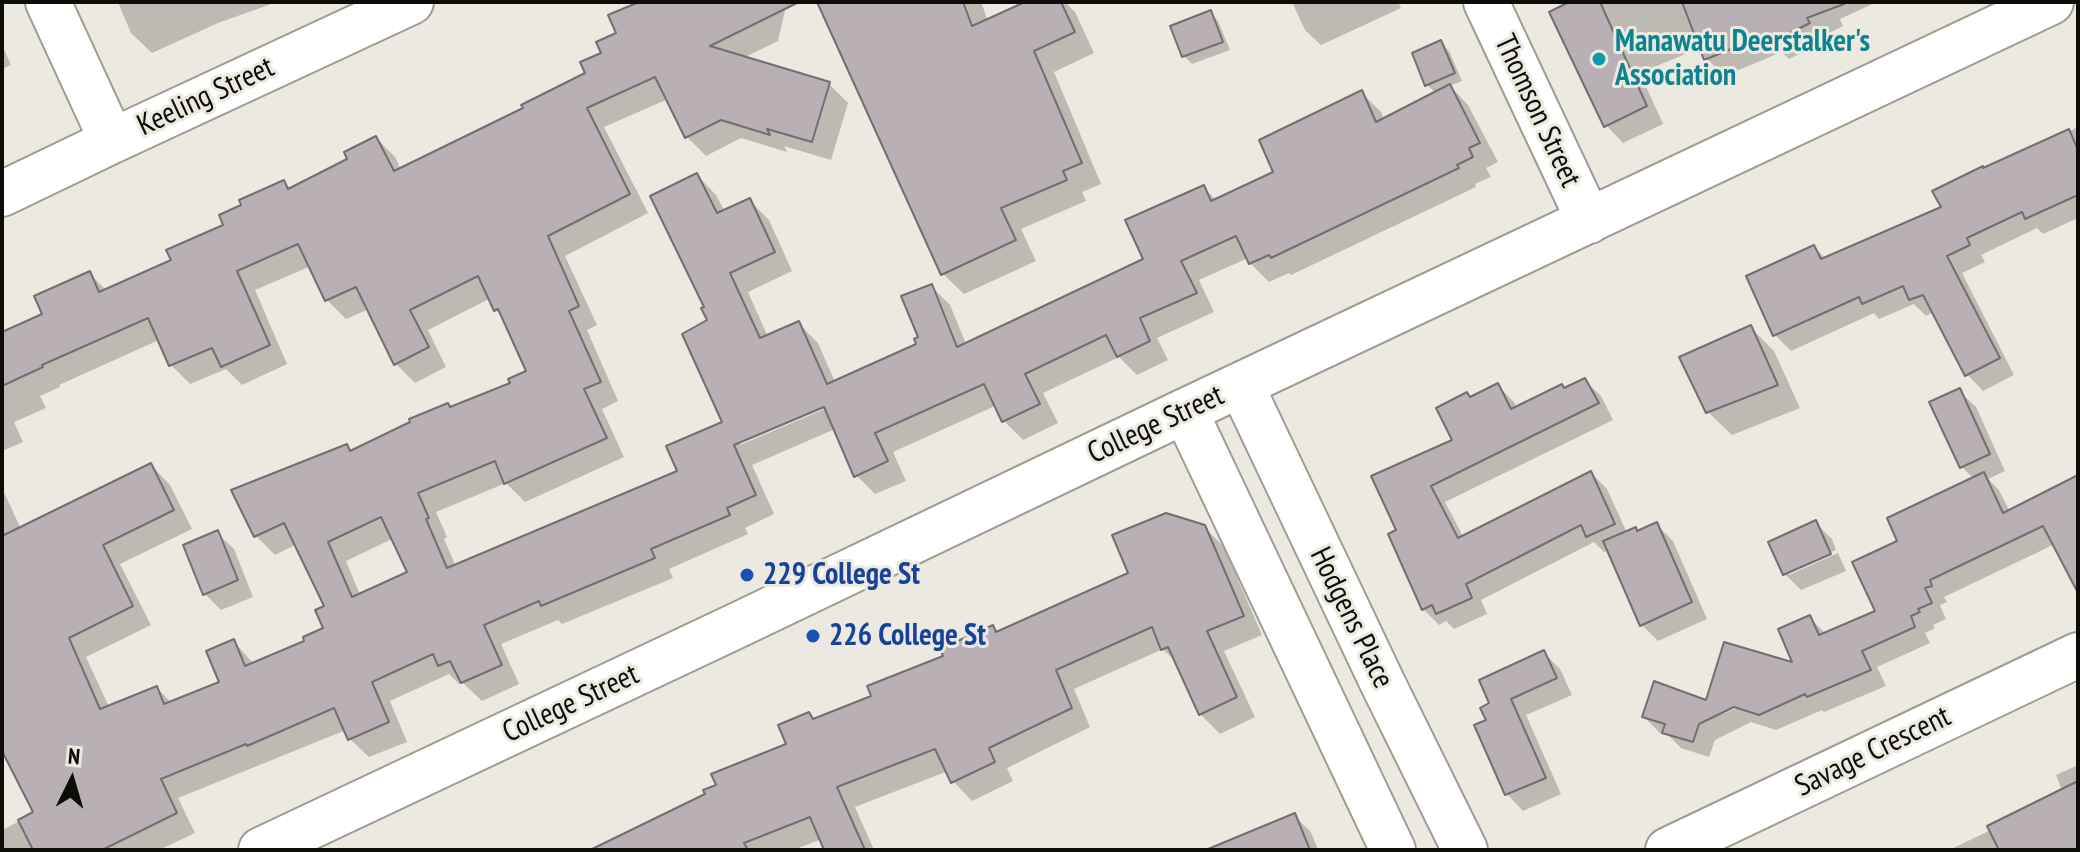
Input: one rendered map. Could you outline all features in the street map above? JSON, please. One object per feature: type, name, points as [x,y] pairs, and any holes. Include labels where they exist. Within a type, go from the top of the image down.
[{"type":"street","points":[[48,2],[112,141]]},
{"type":"street","name":"Keeling Street","points":[[2,194],[411,2]]},
{"type":"street","name":"Thomson Street","points":[[1486,2],[1589,221]]},
{"type":"street","name":"College Street","points":[[261,850],[2051,2]]},
{"type":"street","name":"Hodgens Place","points":[[1241,385],[1465,850]]},
{"type":"street","name":"Hodgens Place","points":[[1185,411],[1393,850]]},
{"type":"street","name":"Savage Crescent","points":[[1668,850],[2078,655]]},
{"type":"building","points":[[639,2],[799,2],[710,46],[830,82],[812,142],[767,129],[770,135],[721,120],[685,138],[655,77],[587,108],[630,194],[548,236],[579,306],[569,311],[601,382],[584,389],[607,438],[504,484],[495,461],[418,493],[447,568],[677,471],[666,446],[722,422],[682,334],[707,320],[701,308],[704,307],[650,196],[697,173],[717,213],[750,198],[775,252],[730,273],[760,338],[799,321],[827,384],[916,344],[914,339],[918,337],[901,296],[932,284],[957,347],[1143,259],[1125,220],[1204,185],[1211,201],[1273,172],[1259,140],[1362,90],[1376,122],[1450,84],[1480,143],[1469,148],[1473,157],[1457,165],[1459,168],[1271,258],[1269,255],[1249,264],[1236,236],[1181,261],[1197,293],[1140,318],[1150,341],[1117,357],[1106,335],[1025,374],[1040,404],[1002,422],[984,384],[875,433],[888,461],[854,477],[824,407],[734,445],[756,495],[727,508],[730,515],[651,549],[655,558],[541,606],[539,601],[484,625],[502,665],[461,683],[450,661],[438,666],[433,654],[372,682],[389,722],[348,740],[334,708],[161,779],[177,813],[102,850],[33,850],[18,820],[33,812],[2,751],[2,536],[151,463],[174,510],[103,545],[133,606],[69,638],[100,709],[157,686],[164,704],[219,682],[206,651],[234,639],[245,666],[304,641],[303,637],[323,628],[315,610],[324,606],[284,523],[254,537],[231,490],[347,444],[350,451],[410,422],[409,419],[448,403],[450,407],[510,383],[508,379],[526,371],[498,309],[494,311],[478,276],[410,310],[429,347],[394,365],[356,287],[325,301],[298,244],[237,271],[270,345],[221,367],[212,348],[169,366],[148,318],[2,386],[2,332],[42,314],[34,296],[90,271],[99,292],[171,260],[166,250],[223,225],[219,215],[241,205],[239,200],[284,180],[288,189],[347,159],[344,152],[376,136],[394,171],[523,108],[521,105],[585,73],[580,62],[601,53],[596,42],[616,33],[608,15]],"holes":[[[381,517],[407,572],[352,597],[328,542]]]},
{"type":"building","points":[[817,2],[963,2],[972,26],[1025,2],[1061,2],[1075,32],[1034,51],[1082,163],[1063,171],[1067,180],[1001,208],[1016,240],[941,275]]},
{"type":"building","name":"Manawatu Deerstalker's Association","points":[[1569,2],[1600,2],[1647,106],[1604,127],[1549,12]]},
{"type":"building","points":[[1682,2],[1844,4],[1807,18],[1810,23],[1770,43],[1766,35],[1704,60]]},
{"type":"building","points":[[1211,10],[1223,42],[1182,57],[1170,26]]},
{"type":"building","points":[[1441,40],[1455,73],[1425,86],[1412,53]]},
{"type":"building","points":[[2069,129],[2078,150],[2078,195],[2025,219],[2022,212],[1967,238],[1970,245],[1947,256],[2000,358],[1965,376],[1923,295],[1909,300],[1903,286],[1862,304],[1859,297],[1773,336],[1746,276],[1814,245],[1821,259],[1941,207],[1932,191]]},
{"type":"building","points":[[1751,325],[1778,385],[1706,413],[1679,357]]},
{"type":"building","points":[[1585,378],[1599,403],[1431,486],[1458,538],[1591,471],[1615,524],[1586,537],[1581,525],[1466,584],[1472,598],[1436,614],[1432,605],[1422,610],[1388,534],[1396,530],[1371,476],[1452,440],[1436,408],[1467,392],[1470,397],[1498,383],[1511,409],[1562,384],[1564,388]]},
{"type":"building","points":[[1960,388],[1990,454],[1960,468],[1929,402]]},
{"type":"building","points":[[1984,472],[2003,513],[2078,475],[2078,593],[2043,526],[1930,580],[1932,586],[1925,588],[1932,603],[1911,616],[1915,627],[1862,651],[1871,670],[1759,715],[1734,707],[1699,724],[1693,742],[1662,733],[1665,724],[1642,717],[1654,681],[1706,700],[1724,642],[1792,662],[1778,629],[1810,615],[1819,635],[1875,611],[1852,562],[1897,541],[1887,518]]},
{"type":"building","points":[[1166,513],[1205,525],[1244,616],[1207,631],[1237,697],[1199,715],[1168,647],[1161,650],[1152,627],[1056,670],[1072,708],[989,748],[995,762],[951,783],[935,749],[837,787],[865,850],[824,850],[810,817],[744,843],[748,850],[590,850],[705,794],[703,790],[716,785],[711,774],[786,744],[778,725],[809,712],[813,719],[871,696],[867,686],[943,656],[940,649],[993,625],[996,632],[1128,573],[1112,535]]},
{"type":"building","points":[[1816,520],[1831,554],[1783,575],[1768,542]]},
{"type":"building","points":[[1657,522],[1692,602],[1640,626],[1603,541]]},
{"type":"building","points":[[218,530],[238,580],[203,595],[183,545]]},
{"type":"building","points":[[1544,650],[1557,678],[1511,699],[1546,778],[1505,795],[1474,725],[1486,720],[1480,708],[1489,703],[1479,680]]},
{"type":"building","points":[[2078,781],[2078,850],[1999,850],[1987,826]]},
{"type":"building","points":[[1295,813],[1310,850],[1208,850],[1208,849]]},
{"type":"place","name":"Manawatu Deerstalker's Association","points":[[1599,59]]},
{"type":"place","name":"229 College St","points":[[747,575]]},
{"type":"place","name":"226 College St","points":[[813,636]]}]
